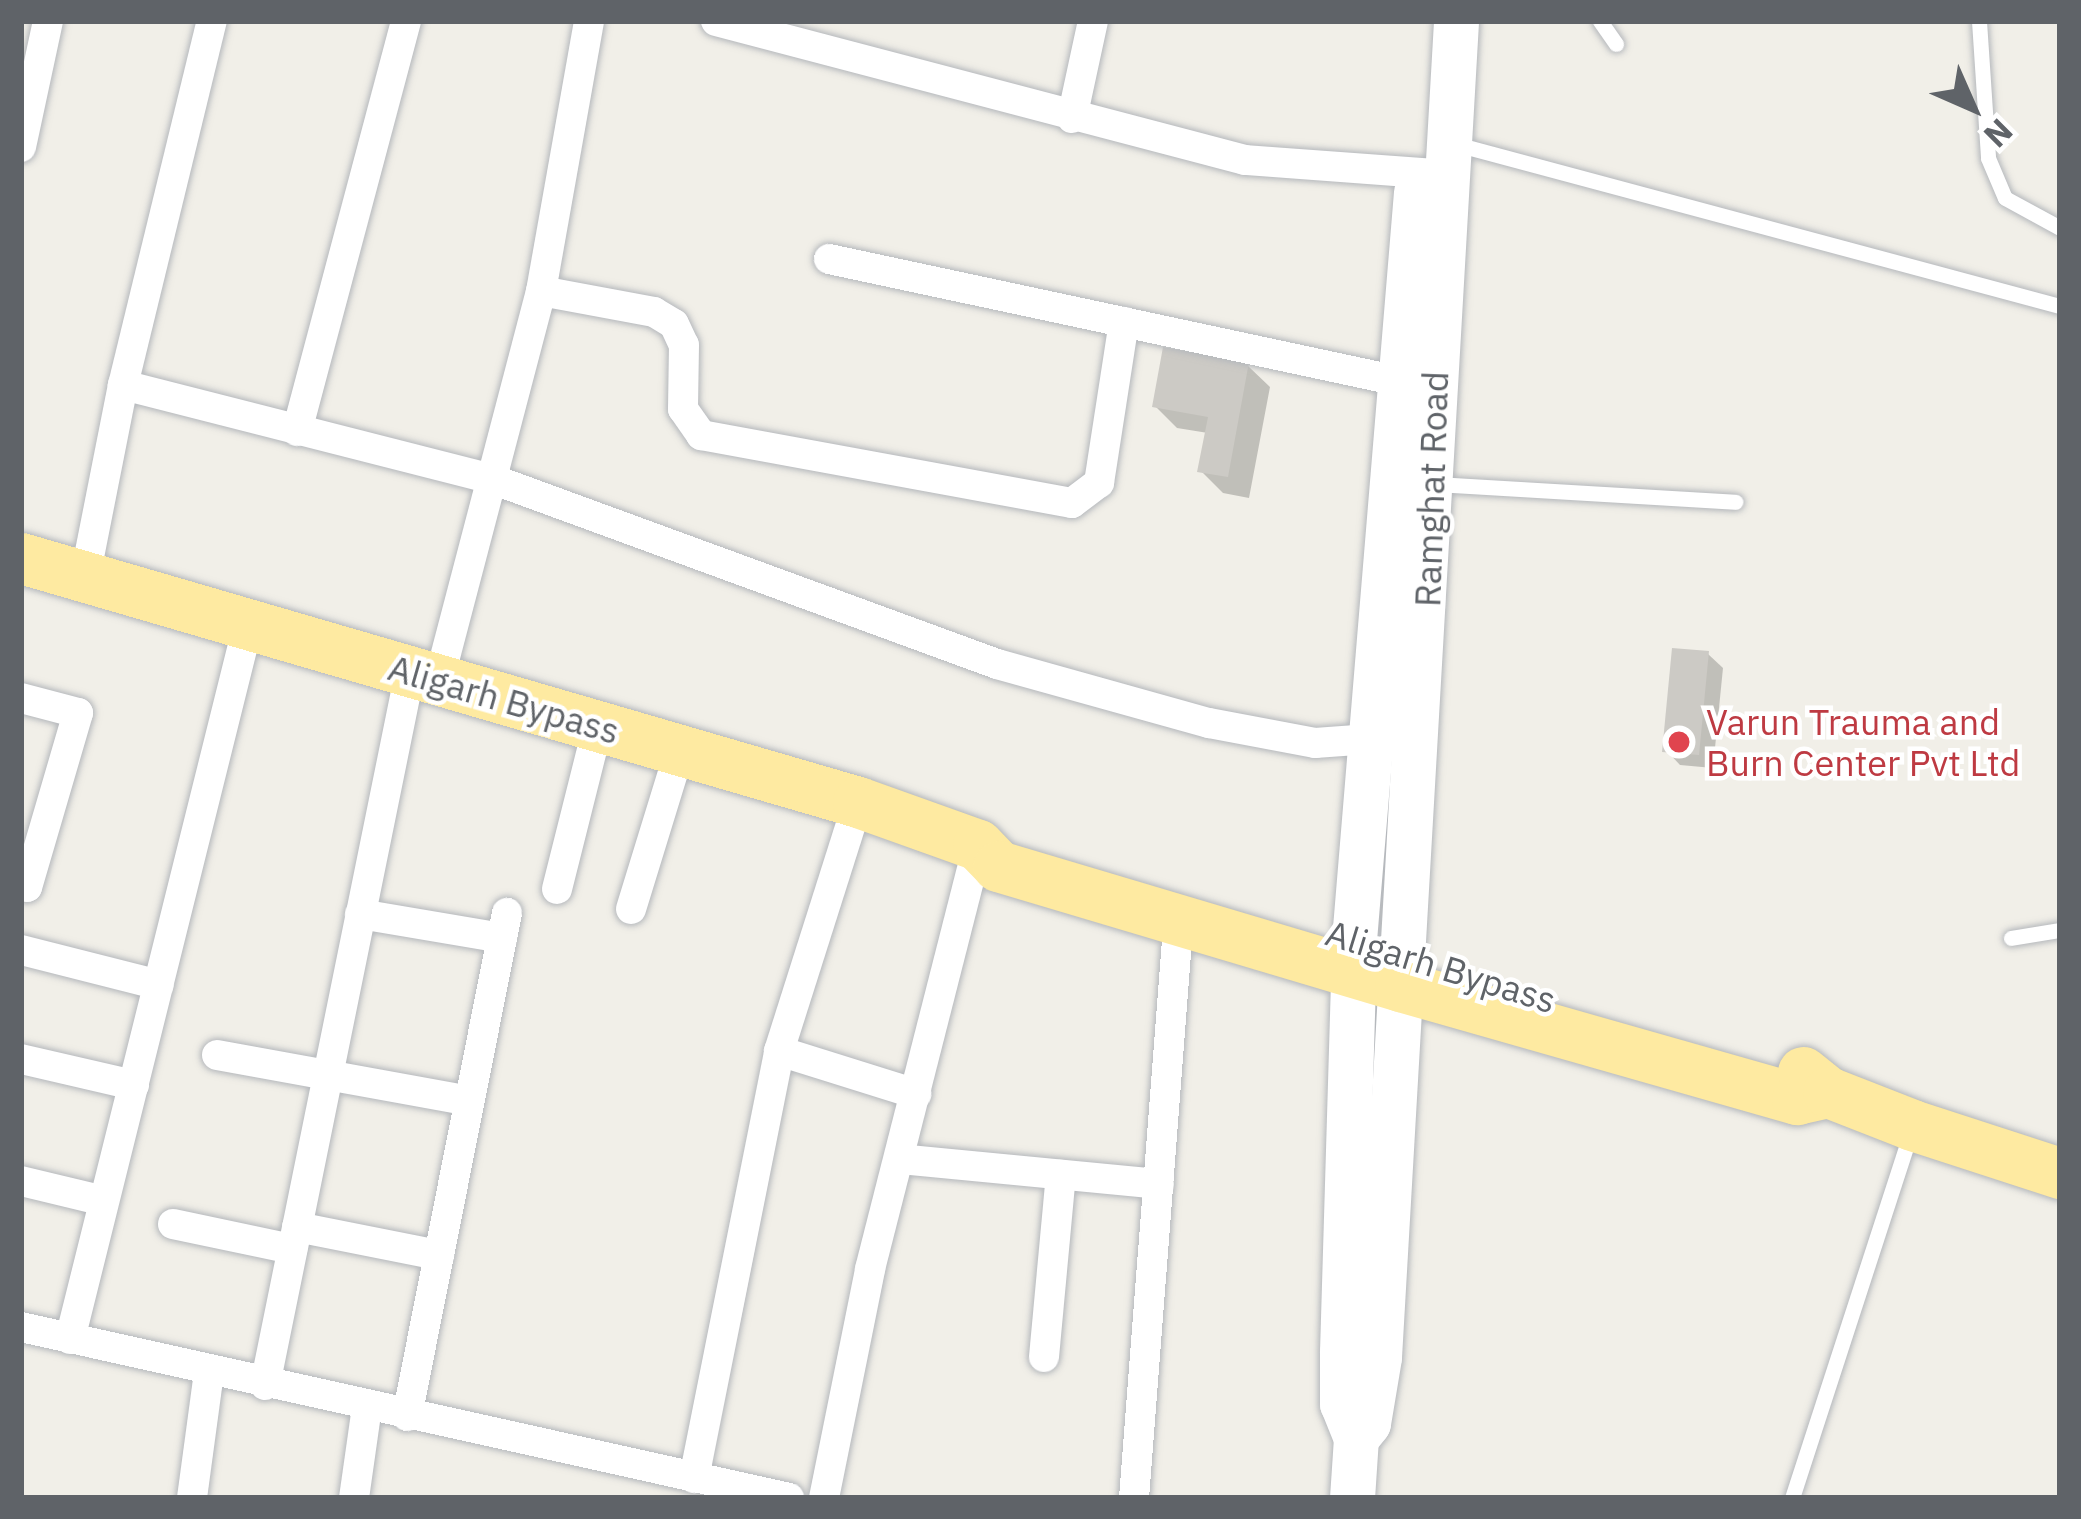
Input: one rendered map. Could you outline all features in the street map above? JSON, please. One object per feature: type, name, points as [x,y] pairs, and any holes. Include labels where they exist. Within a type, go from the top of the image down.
[{"type":"highway","name":"Aligarh Bypass","points":[[21,558],[87,564],[248,625],[438,656],[598,726],[858,802],[981,846],[998,866],[1377,963]]},
{"type":"highway","name":"Aligarh Bypass","points":[[981,846],[1004,834],[1377,963],[1797,1099],[1828,1092],[2060,1173]]},
{"type":"main road","name":"Ramghat Road","points":[[1428,21],[1438,164]]},
{"type":"main road","name":"Ramghat Road","points":[[1352,1498],[1356,1438],[1368,1423],[1379,1357],[1377,963],[1398,738],[1417,385],[1456,21]]},
{"type":"main road","name":"Ramghat Road","points":[[1398,738],[1432,484],[1417,385]]},
{"type":"street","points":[[21,147],[48,21]]},
{"type":"street","points":[[87,564],[124,385],[212,21]]},
{"type":"street","points":[[297,431],[406,21]]},
{"type":"street","points":[[265,1385],[361,914],[492,479],[541,291],[589,21]]},
{"type":"street","points":[[716,21],[1245,160],[1438,164]]},
{"type":"street","points":[[1072,118],[1093,21]]},
{"type":"street","points":[[829,259],[1417,385]]},
{"type":"street","points":[[541,291],[654,312],[674,324],[684,345],[686,423],[700,435],[1072,503],[1100,483],[1124,322]]},
{"type":"street","points":[[124,385],[492,479],[997,664],[1209,723],[1315,742],[1398,738]]},
{"type":"street","points":[[70,1339],[248,625]]},
{"type":"street","points":[[21,698],[78,713],[27,886],[21,885]]},
{"type":"street","points":[[557,889],[598,726]]},
{"type":"street","points":[[631,909],[680,751]]},
{"type":"street","points":[[694,1478],[779,1051],[858,802]]},
{"type":"street","points":[[824,1498],[900,1159],[981,846]]},
{"type":"street","points":[[361,914],[505,926],[407,1416]]},
{"type":"street","points":[[1134,1498],[1178,915]]},
{"type":"street","points":[[21,950],[159,985]]},
{"type":"street","points":[[779,1051],[916,1094]]},
{"type":"street","points":[[217,1055],[470,1101]]},
{"type":"street","points":[[21,1059],[134,1084]]},
{"type":"street","points":[[900,1159],[1159,1184]]},
{"type":"street","points":[[1044,1357],[1061,1174]]},
{"type":"street","points":[[21,1181],[104,1201]]},
{"type":"street","points":[[173,1224],[439,1255]]},
{"type":"street","points":[[21,1328],[789,1498]]},
{"type":"street","points":[[193,1498],[209,1372]]},
{"type":"street","points":[[354,1498],[368,1407]]},
{"type":"lane","points":[[1600,21],[1616,44]]},
{"type":"lane","points":[[1979,21],[1988,158],[2005,198],[2060,228]]},
{"type":"lane","points":[[1438,164],[2060,306]]},
{"type":"lane","points":[[1432,484],[1735,502]]},
{"type":"lane","points":[[2011,938],[2060,930]]},
{"type":"lane","points":[[1792,1498],[1912,1125]]},
{"type":"building","points":[[1163,347],[1249,362],[1228,477],[1197,472],[1208,417],[1152,407]]},
{"type":"building","points":[[1672,648],[1709,651],[1699,755],[1662,752]]},
{"type":"place","name":"Varun Trauma and Burn Center Pvt Ltd","points":[[1679,742]]}]
